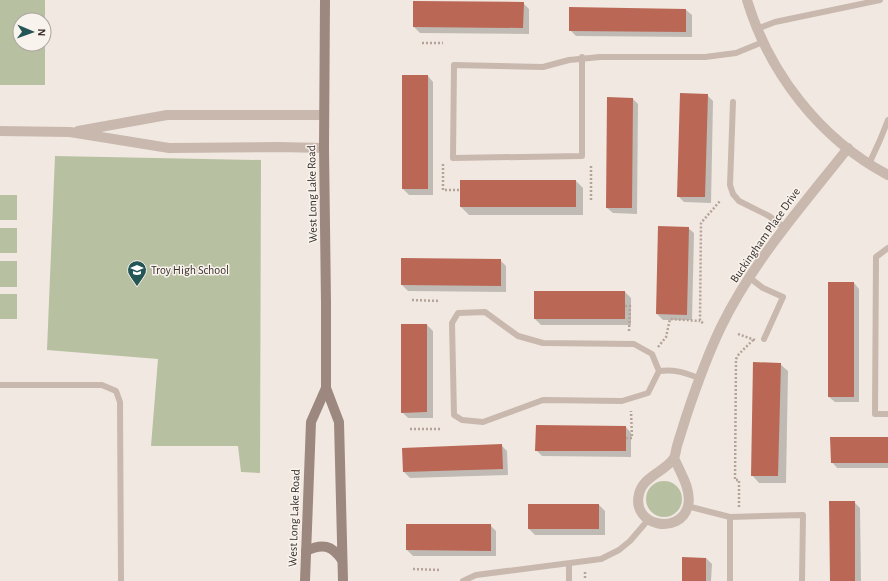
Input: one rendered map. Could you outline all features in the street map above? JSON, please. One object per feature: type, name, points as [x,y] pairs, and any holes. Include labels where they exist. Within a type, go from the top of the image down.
[{"type":"main road","name":"West Long Lake Road","points":[[325,0],[324,148],[326,388],[339,422],[343,581]]},
{"type":"main road","name":"West Long Lake Road","points":[[305,581],[311,422],[326,388]]},
{"type":"main road","points":[[306,552],[312,548],[326,547],[332,549],[342,560]]},
{"type":"street","points":[[747,0],[757,29],[773,63],[799,100],[822,125],[848,148],[869,164],[888,175]]},
{"type":"street","points":[[70,132],[167,115],[324,115]]},
{"type":"street","points":[[0,131],[70,132],[169,148],[324,148]]},
{"type":"street","name":"Buckingham Place Drive","points":[[674,458],[699,378],[721,327],[734,303],[770,246],[848,148]]},
{"type":"street","points":[[674,458],[688,492],[689,500],[687,506],[683,516],[672,523],[660,524],[648,520],[641,512],[638,505],[639,492],[647,480],[674,458]]},
{"type":"lane","points":[[757,29],[775,22],[880,0]]},
{"type":"lane","points":[[582,57],[582,156],[453,158],[454,65],[543,66],[582,57],[716,56],[736,53],[763,42]]},
{"type":"lane","points":[[733,102],[730,185],[733,194],[739,201],[769,216],[785,228]]},
{"type":"lane","points":[[869,164],[888,120]]},
{"type":"lane","points":[[888,248],[876,257],[875,414],[888,414]]},
{"type":"lane","points":[[750,278],[764,288],[783,297],[764,339]]},
{"type":"lane","points":[[485,312],[518,336],[544,342],[634,344],[652,354],[659,371],[648,393],[622,401],[543,400],[483,422],[462,420],[454,415],[452,323],[458,313],[485,312]]},
{"type":"lane","points":[[659,371],[670,369],[682,371],[699,378]]},
{"type":"lane","points":[[0,385],[102,385],[116,391],[120,402],[121,581]]},
{"type":"lane","points":[[687,506],[730,517],[803,515],[802,581]]},
{"type":"lane","points":[[730,517],[730,581]]},
{"type":"lane","points":[[463,581],[476,575],[601,559],[619,550],[630,541],[648,520]]},
{"type":"lane","points":[[569,564],[569,581]]},
{"type":"path","points":[[422,43],[443,43]]},
{"type":"path","points":[[443,164],[443,190],[460,190]]},
{"type":"path","points":[[591,165],[591,200]]},
{"type":"path","points":[[700,321],[701,223],[720,201]]},
{"type":"path","points":[[412,300],[440,301]]},
{"type":"path","points":[[625,306],[630,306],[629,332]]},
{"type":"path","points":[[666,337],[670,319],[703,322]]},
{"type":"path","points":[[738,334],[753,340],[736,359],[735,480],[739,480],[739,494]]},
{"type":"path","points":[[626,438],[632,438],[631,411]]},
{"type":"path","points":[[410,429],[440,429]]},
{"type":"path","points":[[413,570],[441,570]]},
{"type":"green space","points":[[0,0],[45,0],[45,12],[12,12],[12,52],[45,52],[45,85],[0,85]]},
{"type":"green space","points":[[55,156],[261,160],[260,473],[241,472],[238,446],[151,446],[158,359],[47,350]]},
{"type":"green space","points":[[0,195],[17,195],[17,220],[0,220]]},
{"type":"green space","points":[[0,228],[17,228],[17,253],[0,253]]},
{"type":"green space","points":[[0,261],[17,261],[17,287],[0,287]]},
{"type":"green space","points":[[0,294],[17,294],[17,319],[0,319]]},
{"type":"green space","points":[[667,481],[677,486],[681,492],[681,506],[677,512],[671,516],[661,517],[651,512],[647,506],[646,496],[651,486],[657,482]]},
{"type":"building","points":[[413,1],[524,2],[523,28],[413,27]]},
{"type":"building","points":[[569,7],[686,9],[686,32],[569,31]]},
{"type":"building","points":[[402,75],[428,75],[428,189],[402,189]]},
{"type":"building","points":[[680,93],[708,94],[705,197],[677,197]]},
{"type":"building","points":[[607,97],[633,98],[632,208],[606,208]]},
{"type":"building","points":[[460,180],[576,180],[576,207],[460,207]]},
{"type":"building","points":[[658,226],[689,227],[687,315],[656,314]]},
{"type":"building","points":[[401,258],[501,259],[501,286],[401,285]]},
{"type":"building","points":[[828,282],[854,282],[854,397],[828,397]]},
{"type":"building","points":[[534,291],[625,291],[625,319],[534,319]]},
{"type":"building","points":[[401,324],[427,324],[427,412],[401,413]]},
{"type":"building","points":[[753,362],[781,363],[778,476],[751,476]]},
{"type":"building","points":[[536,425],[626,426],[626,451],[535,451]]},
{"type":"building","points":[[830,437],[888,437],[888,463],[831,463]]},
{"type":"building","points":[[502,444],[503,469],[403,472],[402,448]]},
{"type":"building","points":[[829,501],[855,501],[855,581],[830,581]]},
{"type":"building","points":[[528,504],[599,504],[599,529],[528,529]]},
{"type":"building","points":[[406,524],[491,524],[491,551],[406,550]]},
{"type":"building","points":[[682,557],[706,558],[706,581],[682,581]]},
{"type":"place","name":"Troy High School","points":[[137,287]]}]
